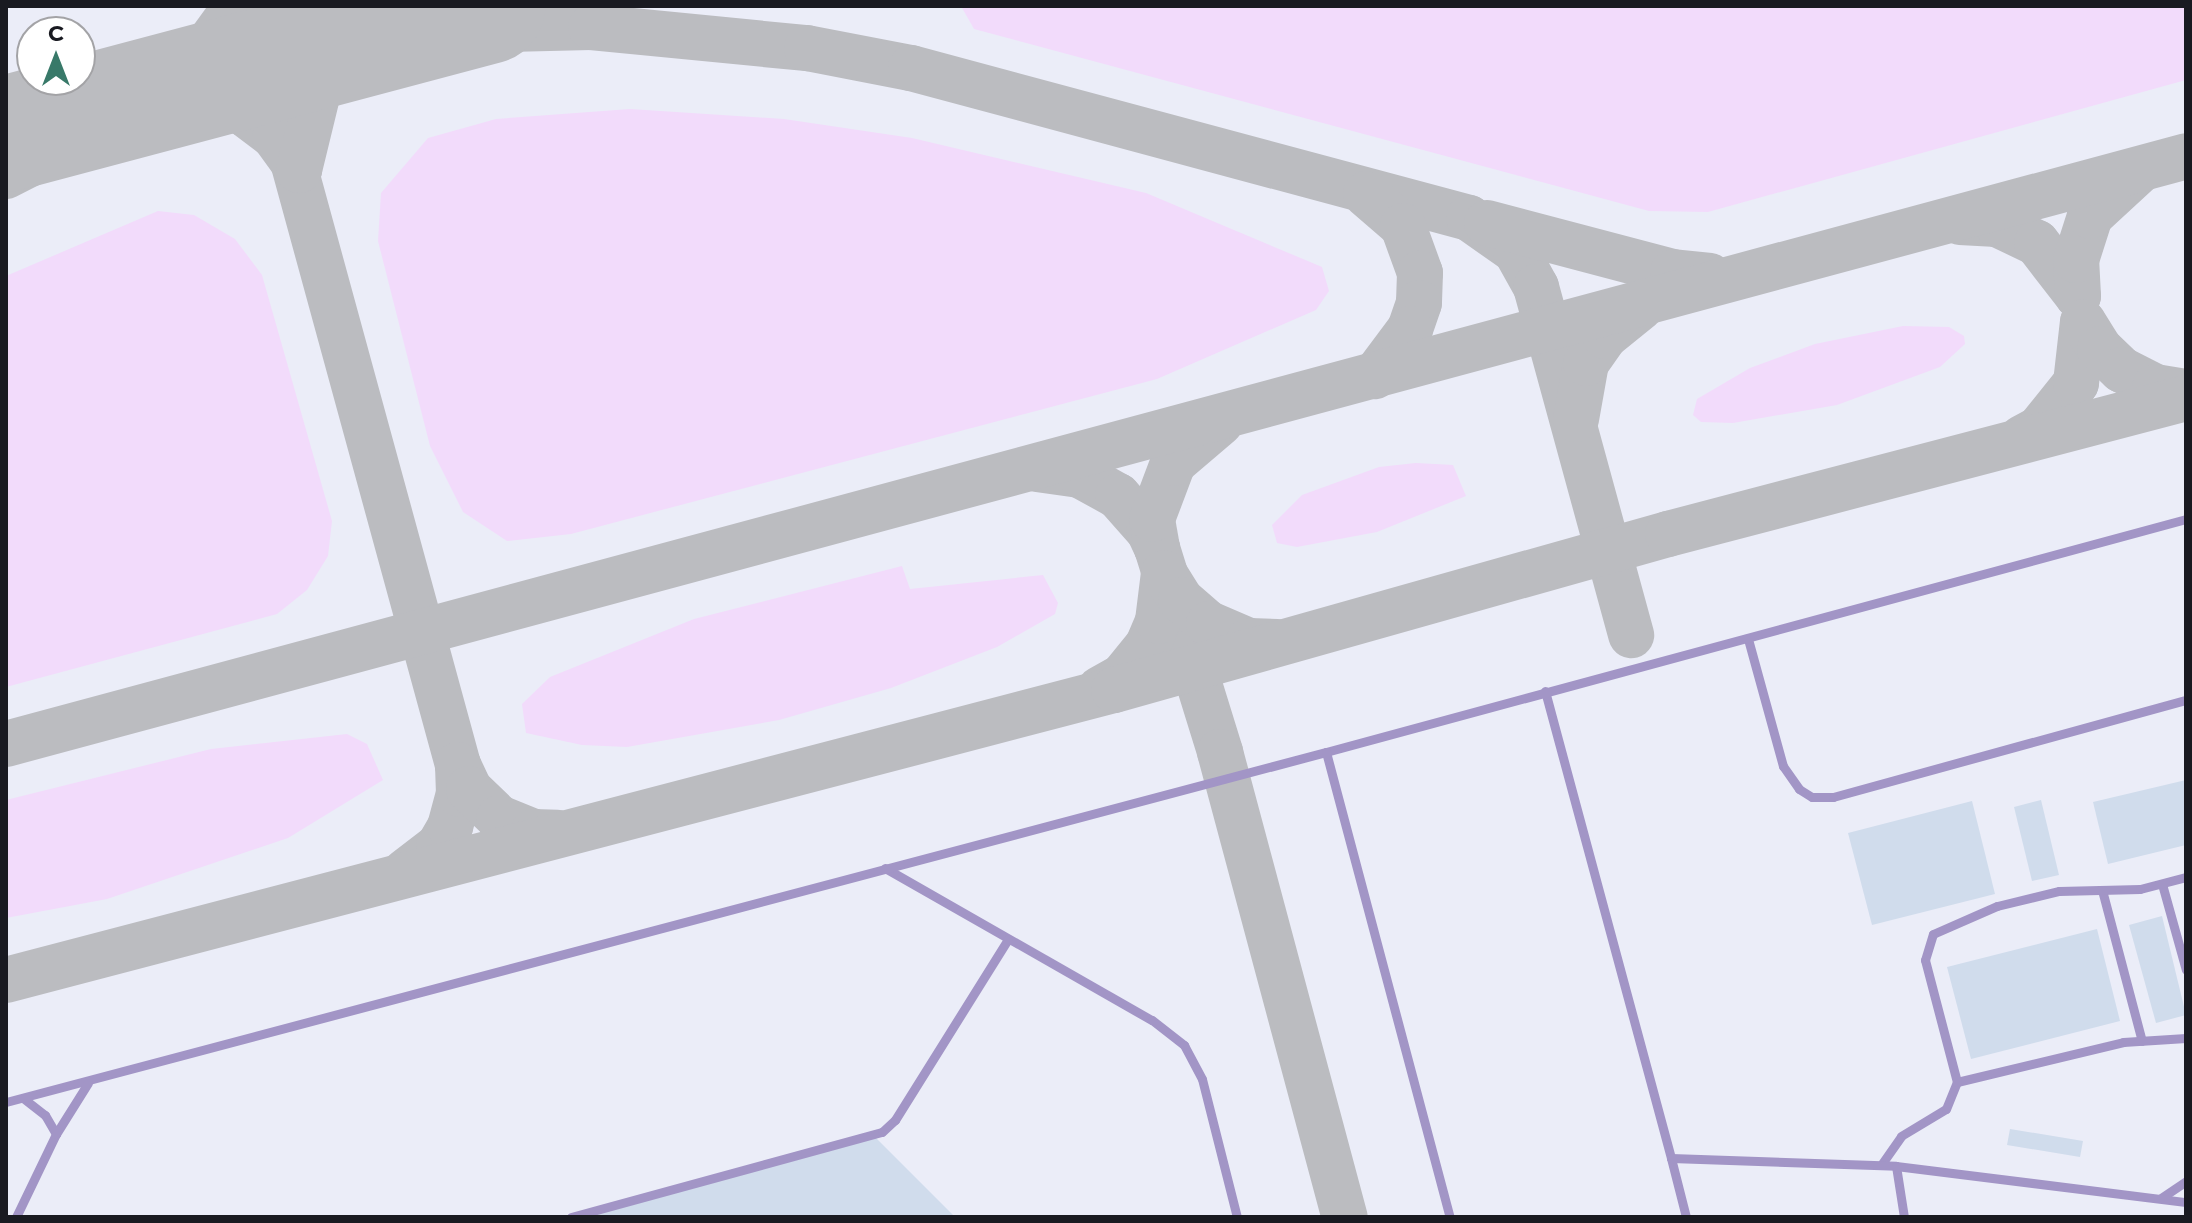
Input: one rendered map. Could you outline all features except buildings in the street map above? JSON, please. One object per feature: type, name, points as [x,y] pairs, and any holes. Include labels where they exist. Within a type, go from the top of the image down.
[{"type":"lane","points":[[6,1102],[88,1083],[885,868],[1004,841],[1545,691],[2186,519]]},
{"type":"lane","points":[[1748,639],[1783,766],[1799,789],[1812,797],[1833,797],[2186,700]]},
{"type":"lane","points":[[1545,691],[1686,1217]]},
{"type":"lane","points":[[1326,752],[1450,1217]]},
{"type":"lane","points":[[885,868],[1152,1020],[1196,1059],[1237,1217]]},
{"type":"lane","points":[[1881,1165],[1901,1136],[1946,1109],[1957,1082],[1925,960],[1927,942],[1945,927],[1997,906],[2059,891],[2162,884],[2186,877]]},
{"type":"lane","points":[[2162,884],[2186,970]]},
{"type":"lane","points":[[2102,890],[2142,1041]]},
{"type":"lane","points":[[571,1217],[882,1132],[895,1120],[1008,939]]},
{"type":"lane","points":[[1957,1082],[2142,1041],[2186,1038]]},
{"type":"lane","points":[[16,1217],[56,1134],[88,1083]]},
{"type":"lane","points":[[23,1098],[45,1115],[56,1134]]},
{"type":"lane","points":[[1671,1158],[1896,1166],[2186,1202]]},
{"type":"lane","points":[[1896,1166],[1904,1217]]},
{"type":"lane","points":[[2161,1198],[2186,1181]]},
{"type":"shaded area","points":[[6,6],[2186,6],[2186,1217],[6,1217]]},
{"type":"shaded area","points":[[961,6],[2186,6],[2186,80],[1708,212],[1649,211],[974,29]]},
{"type":"shaded area","points":[[630,109],[784,119],[912,138],[1146,193],[1322,267],[1329,291],[1316,310],[1157,379],[571,534],[507,541],[463,512],[430,446],[378,241],[381,193],[428,138],[496,119]]},
{"type":"shaded area","points":[[158,211],[194,215],[235,239],[262,275],[332,521],[328,556],[307,590],[277,614],[6,687],[6,276]]},
{"type":"shaded area","points":[[1903,326],[1949,327],[1964,336],[1965,344],[1940,367],[1837,405],[1733,423],[1701,422],[1693,415],[1697,399],[1750,368],[1815,344]]},
{"type":"shaded area","points":[[1416,463],[1453,465],[1466,496],[1377,532],[1297,547],[1277,543],[1272,525],[1302,495],[1379,467]]},
{"type":"shaded area","points":[[902,566],[910,589],[1043,575],[1058,603],[1055,614],[997,647],[891,688],[779,720],[627,747],[582,745],[526,733],[522,704],[550,677],[694,619]]},
{"type":"shaded area","points":[[347,734],[367,744],[383,780],[288,838],[107,899],[6,918],[6,800],[211,749]]},
{"type":"taxiway","points":[[6,176],[118,119],[188,72],[236,6]]},
{"type":"taxiway","points":[[282,6],[349,33],[591,27],[807,48],[911,68],[1469,218],[1516,251],[1536,287],[1631,635]]},
{"type":"taxiway","points":[[158,94],[219,100],[245,114],[275,137],[299,170],[320,84],[339,59],[380,35]]},
{"type":"taxiway","points":[[265,59],[458,765]]},
{"type":"taxiway","points":[[6,744],[2186,156]]},
{"type":"taxiway","points":[[1960,222],[1997,224],[2037,243],[2078,296],[2076,260],[2090,216],[2139,171]]},
{"type":"taxiway","points":[[1366,194],[1403,226],[1420,273],[1419,303],[1410,329],[1375,376]]},
{"type":"taxiway","points":[[1487,223],[1673,272],[1710,276]]},
{"type":"taxiway","points":[[1576,419],[1586,363],[1605,336],[1641,307]]},
{"type":"taxiway","points":[[2022,438],[2039,429],[2076,383],[2083,322],[2100,349],[2122,370],[2155,387],[2186,392]]},
{"type":"taxiway","points":[[6,980],[1114,690],[1668,534],[2186,398]]},
{"type":"taxiway","points":[[1157,548],[1152,519],[1173,463],[1220,423]]},
{"type":"taxiway","points":[[1037,469],[1080,475],[1118,496],[1149,531],[1157,548],[1220,752],[1345,1217]]},
{"type":"taxiway","points":[[1100,689],[1123,676],[1148,645],[1158,621],[1164,573],[1181,600],[1209,624],[1249,641],[1277,642]]},
{"type":"taxiway","points":[[405,872],[439,846],[450,827],[459,794],[458,765],[469,789],[499,818],[533,832],[557,833]]},
{"type":"runway","points":[[6,134],[487,6]]}]
